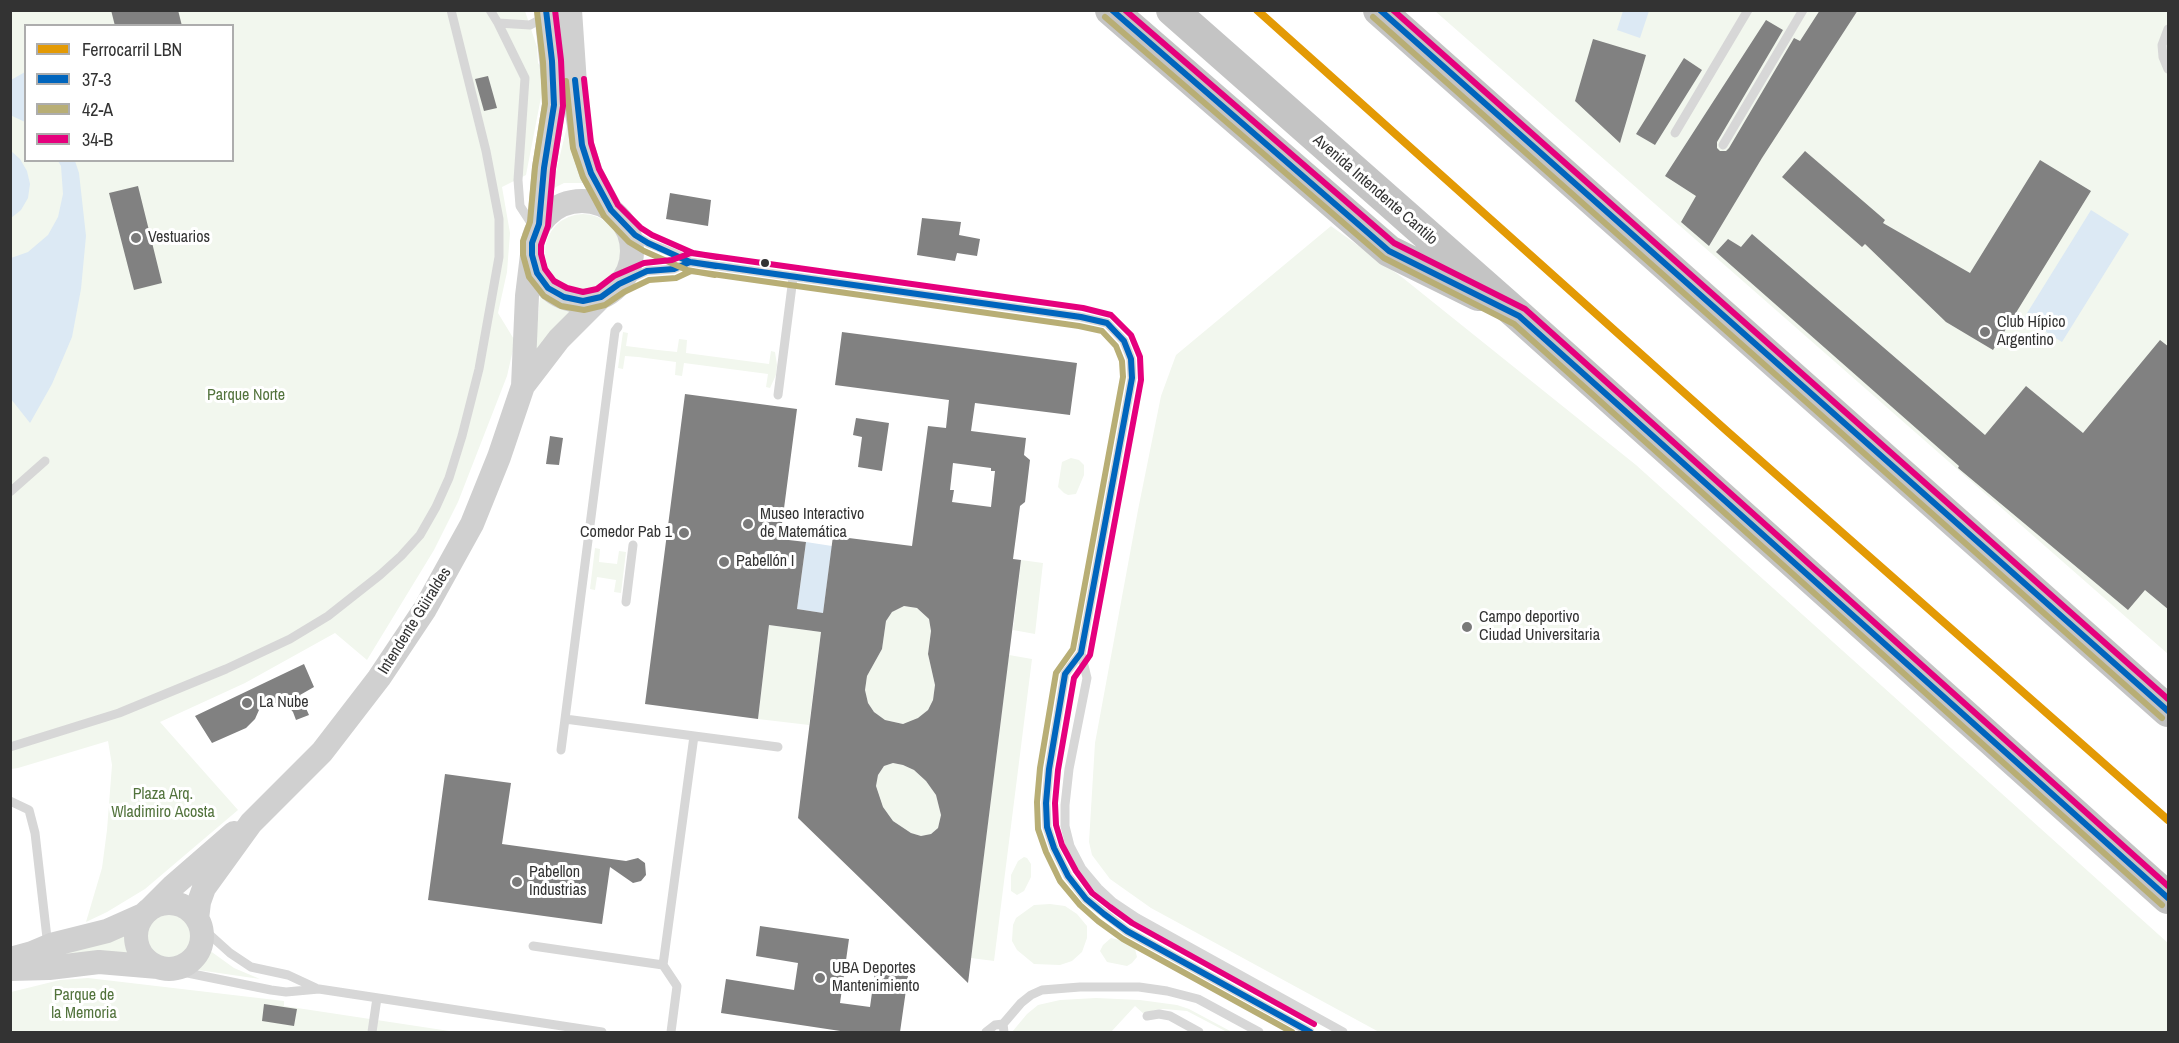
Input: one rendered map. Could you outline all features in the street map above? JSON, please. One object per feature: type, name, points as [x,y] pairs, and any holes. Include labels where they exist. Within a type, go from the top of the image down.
[{"type":"highway","points":[[1111,10],[1389,250],[1519,316]]},
{"type":"highway","points":[[1379,10],[2169,711]]},
{"type":"highway","name":"Avenida Intendente Cantilo","points":[[1173,14],[1519,316],[2169,898]]},
{"type":"main road","points":[[546,13],[554,105]]},
{"type":"main road","points":[[571,18],[577,113],[582,145],[591,173],[630,239],[632,255],[628,271],[610,291],[583,301],[564,297],[548,288],[537,273],[532,255],[554,105],[571,18]]},
{"type":"main road","points":[[537,227],[550,212],[564,204],[580,201],[596,203],[617,217]]},
{"type":"main road","name":"Intendente Güiraldes","points":[[199,923],[199,902],[204,888],[251,823],[286,790],[343,727],[425,609],[472,524],[499,457],[523,386],[527,296],[532,255]]},
{"type":"main road","name":"Intendente Güiraldes","points":[[523,386],[559,339],[610,291]]},
{"type":"main road","name":"Intendente Güiraldes","points":[[10,958],[107,931],[147,911],[229,837],[251,823]]},
{"type":"main road","points":[[10,969],[49,968],[99,962],[163,968],[183,966],[195,956],[201,942],[199,923],[188,909],[176,904],[164,903],[147,911],[137,928],[136,940],[140,951],[147,961],[163,968]]},
{"type":"lane","points":[[10,747],[119,713],[226,669],[290,639],[328,616],[380,575],[420,535],[449,478],[462,436],[479,369],[499,257],[499,219],[488,162],[451,10]]},
{"type":"lane","points":[[490,10],[525,78],[518,180],[520,206],[537,227]]},
{"type":"lane","points":[[1675,133],[1748,10]]},
{"type":"lane","points":[[1723,145],[1803,10]]},
{"type":"lane","points":[[498,23],[530,26],[546,13]]},
{"type":"lane","points":[[2169,29],[2162,45],[2163,57],[2169,69]]},
{"type":"lane","points":[[617,217],[648,243],[690,262],[1081,316],[1107,323],[1125,341],[1131,359],[1132,378],[1081,653],[1087,678],[1065,805],[1065,826],[1070,846],[1082,869],[1113,902],[1137,918],[1343,1032]]},
{"type":"lane","points":[[610,291],[647,271],[674,269],[690,262]]},
{"type":"lane","points":[[778,395],[794,278]]},
{"type":"lane","points":[[561,750],[615,331],[618,327]]},
{"type":"lane","points":[[10,492],[45,461]]},
{"type":"lane","points":[[626,602],[633,545]]},
{"type":"lane","points":[[1081,653],[1065,674],[1049,769],[1046,803],[1047,827],[1054,848],[1068,876],[1086,899],[1127,930],[1310,1032]]},
{"type":"lane","points":[[565,719],[778,747]]},
{"type":"lane","points":[[671,1032],[677,986],[663,965],[694,736]]},
{"type":"lane","points":[[10,801],[29,810],[35,833],[47,938],[51,945]]},
{"type":"lane","points":[[199,923],[230,953],[251,967],[288,975],[319,989]]},
{"type":"lane","points":[[533,946],[663,965]]},
{"type":"lane","points":[[163,968],[286,992],[319,989],[602,1032]]},
{"type":"lane","points":[[986,1032],[995,1025],[1004,1028],[1021,1003],[1031,995],[1042,990],[1080,987],[1139,987],[1167,991],[1198,999],[1259,1032]]},
{"type":"lane","points":[[372,1032],[378,998]]},
{"type":"lane","points":[[1147,1016],[1159,1014],[1170,1016],[1199,1032]]},
{"type":"green space","name":"Parque Norte","points":[[11,11],[525,11],[537,47],[538,63],[543,70],[542,92],[526,175],[502,187],[510,233],[507,272],[498,313],[515,341],[507,376],[458,502],[434,550],[367,660],[335,633],[245,683],[160,722],[238,810],[145,889],[86,922],[102,868],[107,830],[112,765],[108,741],[11,769]]},
{"type":"green space","name":"Club Hípico Argentino","points":[[1435,11],[2168,11],[2168,654]]},
{"type":"green space","points":[[567,126],[585,183],[564,183],[552,189]]},
{"type":"green space","points":[[583,214],[597,217],[610,225],[618,238],[621,252],[618,266],[610,279],[597,287],[583,290],[569,287],[556,279],[548,266],[545,252],[548,238],[556,225],[569,217]]},
{"type":"green space","name":"Campo deportivo Ciudad Universitaria","points":[[1331,226],[1403,278],[1636,465],[2168,943],[2168,1032],[1379,1032],[1151,908],[1110,879],[1092,855],[1089,842],[1095,743],[1161,396],[1176,355]]},
{"type":"green space","points":[[540,296],[564,310],[573,310],[535,351]]},
{"type":"green space","points":[[623,332],[628,333],[626,346],[677,352],[679,339],[687,340],[686,353],[769,364],[771,351],[775,352],[776,375],[770,388],[766,387],[768,374],[684,363],[682,376],[675,375],[676,362],[625,356],[623,369],[618,368]]},
{"type":"green space","points":[[1071,458],[1079,460],[1084,465],[1084,475],[1076,494],[1068,495],[1058,487],[1062,462]]},
{"type":"green space","points":[[595,548],[600,549],[599,562],[617,564],[619,551],[626,552],[621,593],[614,592],[616,580],[597,577],[595,590],[590,589]]},
{"type":"green space","points":[[1021,560],[1043,563],[1035,634],[1013,630]]},
{"type":"green space","points":[[904,606],[917,608],[929,619],[931,631],[928,654],[935,685],[933,700],[928,710],[918,719],[903,724],[885,720],[874,712],[868,703],[865,690],[867,676],[882,649],[886,621],[892,612]]},
{"type":"green space","points":[[769,625],[821,632],[809,725],[758,719]]},
{"type":"green space","points":[[1009,655],[1032,659],[994,961],[971,958]]},
{"type":"green space","points":[[893,763],[914,770],[936,795],[941,815],[938,828],[931,834],[921,836],[911,833],[893,821],[883,807],[876,786],[878,775],[884,766]]},
{"type":"green space","points":[[1024,857],[1031,864],[1031,877],[1024,891],[1017,895],[1011,891],[1011,875],[1018,861]]},
{"type":"green space","points":[[1034,905],[1065,906],[1077,914],[1087,926],[1087,938],[1082,952],[1072,961],[1060,965],[1034,964],[1017,950],[1012,941],[1013,925],[1016,918]]},
{"type":"green space","points":[[169,913],[186,920],[193,937],[186,954],[169,961],[152,954],[145,937],[152,920]]},
{"type":"green space","points":[[125,933],[131,959],[45,961]]},
{"type":"green space","points":[[1111,938],[1124,941],[1135,949],[1137,957],[1132,963],[1127,966],[1107,962],[1100,951]]},
{"type":"green space","points":[[209,950],[234,968],[260,979],[198,970]]},
{"type":"green space","name":"Parque de la Memoria","points":[[88,978],[284,1001],[284,1006],[456,1032],[11,1032],[11,992],[60,980]]},
{"type":"green space","points":[[1096,998],[1177,1005],[1232,1032],[1227,1032],[1187,1011],[1164,1009],[1154,1010],[1145,1015],[1135,1006],[1111,1032],[1012,1032],[1038,1005],[1060,1000]]},
{"type":"shaded area","points":[[1623,11],[1649,11],[1640,38],[1617,30]]},
{"type":"shaded area","points":[[24,73],[24,122],[10,115],[11,80]]},
{"type":"shaded area","points":[[11,151],[20,159],[27,171],[30,184],[28,198],[21,210],[11,218]]},
{"type":"shaded area","points":[[59,162],[75,162],[79,173],[86,236],[81,289],[72,337],[52,384],[30,423],[11,399],[11,258],[28,252],[48,235],[58,217],[63,194],[61,166]]},
{"type":"shaded area","points":[[2091,210],[2129,234],[2062,342],[2024,318]]},
{"type":"shaded area","points":[[806,542],[832,546],[823,613],[797,609]]},
{"type":"building","points":[[111,10],[178,10],[182,24],[114,24]]},
{"type":"building","points":[[1820,10],[1858,10],[1762,158],[1709,246],[1681,222],[1696,196],[1665,176],[1766,20],[1783,30],[1717,142],[1717,148],[1720,151],[1726,151],[1729,148],[1794,38],[1800,41]]},
{"type":"building","points":[[1593,39],[1646,55],[1620,143],[1575,101]]},
{"type":"building","points":[[1684,58],[1702,70],[1655,145],[1636,134]]},
{"type":"building","points":[[488,76],[497,108],[484,111],[475,79]]},
{"type":"building","points":[[1805,151],[1885,220],[1883,223],[1970,273],[2040,160],[2091,191],[1993,350],[1946,322],[1865,244],[1862,247],[1782,177]]},
{"type":"building","name":"Vestuarios","points":[[138,186],[162,283],[134,290],[109,193]]},
{"type":"building","points":[[670,193],[711,200],[708,226],[666,219]]},
{"type":"building","points":[[922,218],[961,222],[959,235],[980,239],[977,256],[957,253],[955,261],[917,255]]},
{"type":"building","points":[[1752,234],[1985,435],[2026,386],[2083,433],[2160,340],[2169,347],[2169,610],[2145,590],[2128,610],[1958,468],[1959,466],[1716,252],[1728,239],[1741,247]]},
{"type":"building","points":[[842,332],[1077,363],[1070,415],[975,403],[971,431],[1026,438],[1024,455],[1030,460],[1025,502],[1020,506],[1013,559],[1021,560],[968,983],[798,818],[821,632],[769,625],[758,719],[645,704],[685,394],[797,409],[780,539],[806,542],[797,609],[823,613],[833,536],[912,546],[928,426],[946,428],[949,400],[835,385]],"holes":[[[953,463],[991,468],[991,471],[995,471],[991,507],[952,502],[954,490],[950,490]],[[904,606],[917,608],[929,619],[931,631],[928,654],[935,685],[933,700],[928,710],[918,718],[903,724],[885,720],[874,712],[868,703],[865,690],[867,676],[882,649],[886,621],[892,612]],[[893,763],[914,770],[936,795],[941,815],[938,828],[931,834],[921,836],[911,833],[893,821],[883,807],[876,786],[878,775],[884,766]]]},
{"type":"building","points":[[856,418],[889,423],[882,471],[858,467],[862,437],[853,435]]},
{"type":"building","points":[[550,436],[563,438],[559,465],[546,464]]},
{"type":"building","name":"La Nube","points":[[304,664],[314,687],[300,695],[309,715],[296,720],[288,706],[276,703],[267,704],[259,710],[255,719],[246,728],[212,743],[195,716]]},
{"type":"building","points":[[445,774],[511,783],[502,844],[626,861],[638,858],[645,863],[646,875],[641,881],[633,883],[610,867],[602,924],[428,900]]},
{"type":"building","name":"UBA Deportes Mantenimiento","points":[[760,926],[849,939],[840,1003],[870,1007],[875,971],[908,976],[900,1032],[847,1032],[721,1013],[726,979],[794,990],[798,963],[756,956]]},
{"type":"building","points":[[264,1004],[297,1009],[294,1026],[262,1021]]},
{"type":"rail line","name":"LBN","points":[[1257,10],[1728,432],[2168,820]]},
{"type":"transit line","name":"37-3","points":[[546,10],[554,105],[544,168],[539,224],[532,243],[532,255],[537,273],[548,288],[564,297],[583,301],[601,297],[619,284],[647,271],[674,269],[690,262],[1081,317],[1107,323],[1124,341],[1131,359],[1132,378],[1081,653],[1065,674],[1049,769],[1046,803],[1047,827],[1054,848],[1068,876],[1086,899],[1104,914],[1127,931],[1310,1032]]},
{"type":"transit line","name":"34-B","points":[[555,10],[561,60],[563,106],[553,169],[548,226],[541,245],[545,269],[554,281],[567,288],[583,292],[597,289],[614,276],[644,263],[672,260],[691,253],[1083,308],[1111,315],[1131,335],[1140,357],[1141,380],[1090,655],[1074,678],[1058,770],[1056,825],[1062,845],[1076,871],[1092,893],[1110,907],[1132,923],[1314,1024]]},
{"type":"transit line","name":"37-3","points":[[1112,10],[1389,251],[1519,316],[2168,898]]},
{"type":"transit line","name":"34-B","points":[[1125,10],[1394,243],[1525,309],[2168,886]]},
{"type":"transit line","name":"37-3","points":[[1380,10],[2168,711]]},
{"type":"transit line","name":"34-B","points":[[1393,10],[2168,699]]},
{"type":"transit line","name":"42-A","points":[[537,11],[545,104],[535,167],[530,222],[523,241],[523,255],[529,277],[544,296],[561,306],[584,310],[605,305],[624,292],[649,280],[676,278],[691,271],[1079,326],[1102,331],[1116,346],[1122,361],[1123,377],[1073,649],[1056,673],[1040,768],[1037,802],[1038,829],[1060,881],[1080,905],[1098,921],[1123,939],[1292,1032]]},
{"type":"transit line","name":"42-A","points":[[1105,17],[1384,258],[1514,324],[2162,905]]},
{"type":"transit line","name":"42-A","points":[[1373,17],[2162,718]]},
{"type":"transit line","name":"34-B","points":[[584,79],[591,143],[599,169],[618,205],[641,228],[652,235],[693,253],[717,257]]},
{"type":"transit line","name":"37-3","points":[[575,80],[582,145],[591,173],[611,210],[635,235],[648,243],[690,262],[716,266]]},
{"type":"transit line","name":"42-A","points":[[566,81],[573,148],[583,177],[604,216],[629,242],[644,251],[687,270],[715,275]]},
{"type":"place","name":"Vestuarios","points":[[136,238]]},
{"type":"place","name":"Club Hípico Argentino","points":[[1985,332]]},
{"type":"place","name":"Museo Interactivo de Matemática","points":[[748,524]]},
{"type":"place","name":"Comedor Pab 1","points":[[684,533]]},
{"type":"place","name":"Pabellón I","points":[[724,562]]},
{"type":"place","name":"Campo deportivo Ciudad Universitaria","points":[[1467,627]]},
{"type":"place","name":"La Nube","points":[[247,703]]},
{"type":"place","name":"Pabellon Industrias","points":[[517,882]]},
{"type":"place","name":"UBA Deportes Mantenimiento","points":[[820,978]]},
{"type":"park label","name":"Plaza Arq. Wladimiro Acosta","points":[[163,804]]}]
